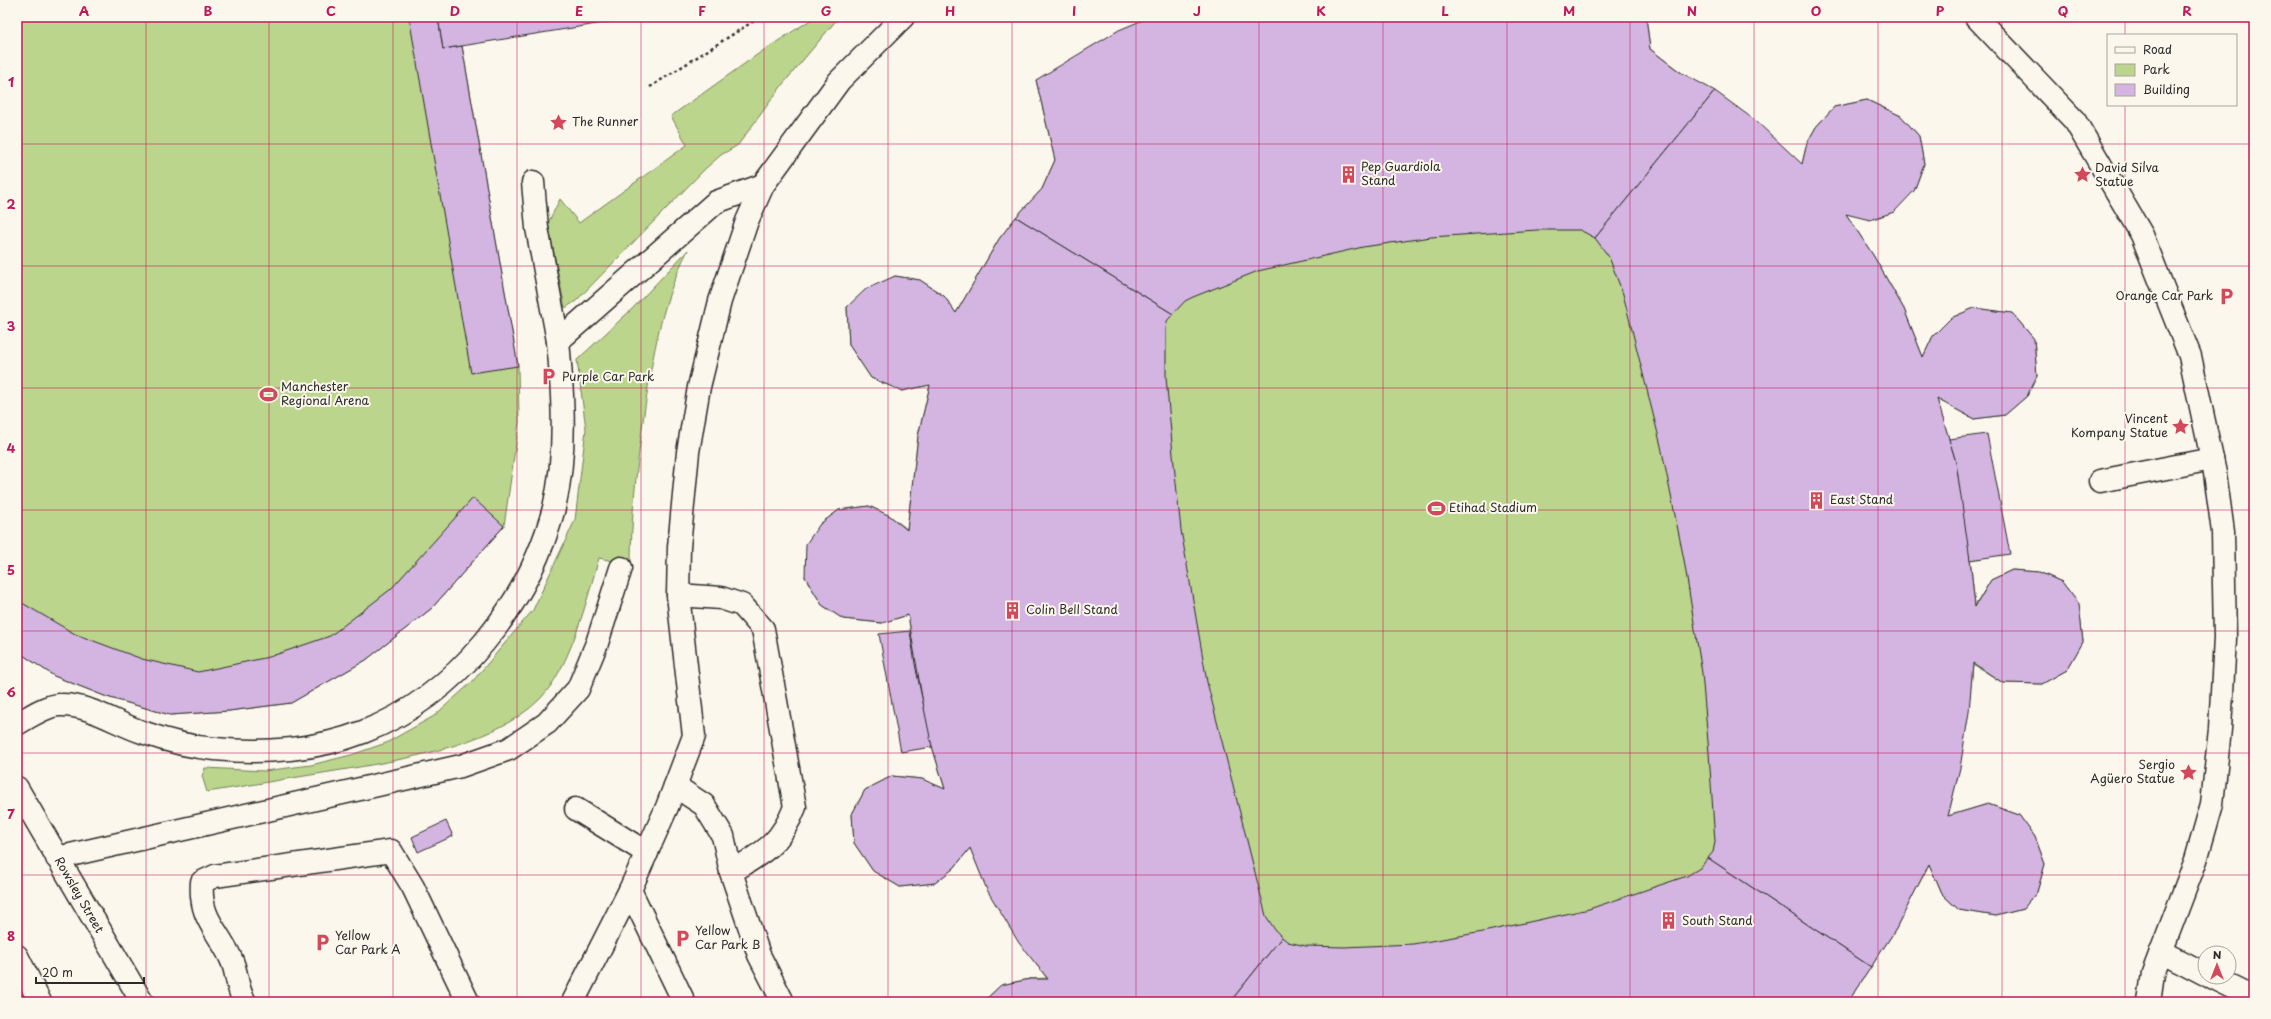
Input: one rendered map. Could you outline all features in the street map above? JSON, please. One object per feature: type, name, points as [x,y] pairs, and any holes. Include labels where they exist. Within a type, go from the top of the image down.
[{"type":"street","points":[[573,1002],[630,890],[647,853],[694,736],[678,595],[679,547],[688,452],[699,387],[720,301],[747,222],[763,185],[840,82],[903,17]]},
{"type":"street","points":[[1976,17],[2075,120],[2142,235],[2190,356],[2212,459],[2223,532],[2225,638],[2213,796],[2196,860],[2153,973],[2149,1002]]},
{"type":"street","points":[[17,724],[57,705],[77,706],[94,711],[145,733],[178,742],[213,749],[280,750],[322,744],[363,732],[398,715],[423,698],[456,672],[506,616],[541,550],[554,506],[561,457],[561,382],[558,341],[537,228],[533,182]]},
{"type":"street","points":[[558,341],[716,202],[763,185]]},
{"type":"street","points":[[2100,481],[2212,459]]},
{"type":"street","points":[[57,858],[461,766],[509,749],[547,723],[578,689],[597,643],[621,568]]},
{"type":"street","points":[[678,595],[721,598],[742,605],[764,629],[795,807],[786,829],[775,843],[731,872]]},
{"type":"street","points":[[675,786],[704,805],[723,836],[731,872],[759,955],[783,1002]]},
{"type":"street","name":"Rowsley Street","points":[[17,788],[142,1002]]},
{"type":"street","points":[[576,808],[647,853]]},
{"type":"street","points":[[245,1002],[238,991],[232,962],[205,914],[201,898],[202,882],[215,876],[391,851],[413,887],[468,1002]]},
{"type":"street","points":[[630,890],[684,1002]]},
{"type":"street","points":[[2161,951],[2197,970]]},
{"type":"street","points":[[17,956],[40,1002]]},
{"type":"street","points":[[2227,985],[2254,998]]},
{"type":"path","points":[[650,87],[760,17]]},
{"type":"green space","name":"Manchester Regional Arena","points":[[17,17],[438,17],[443,49],[462,46],[518,366],[519,422],[504,526],[432,608],[366,660],[291,703],[229,711],[170,715],[107,697],[54,676],[17,651]]},
{"type":"green space","points":[[815,17],[839,17],[783,84],[738,145],[721,155],[706,168],[576,301],[565,308],[548,223],[560,199],[579,223],[687,145],[671,116],[761,52]]},
{"type":"green space","name":"Etihad Stadium","points":[[1646,17],[1650,49],[1802,164],[1807,143],[1816,127],[1834,107],[1867,100],[1901,116],[1919,136],[1924,164],[1914,191],[1846,214],[1873,255],[1904,309],[1923,357],[1933,336],[1951,318],[1974,308],[2012,313],[2034,339],[2037,376],[2027,396],[2005,415],[1974,419],[1937,399],[1956,462],[1968,538],[1975,606],[1991,580],[2012,570],[2039,572],[2062,582],[2079,604],[2083,642],[2067,670],[2042,684],[2003,683],[1973,664],[1964,740],[1948,816],[1988,804],[2019,815],[2035,837],[2045,864],[2037,892],[2023,909],[1996,916],[1959,910],[1942,894],[1929,864],[1896,929],[1848,1002],[983,1002],[1001,985],[1030,979],[1047,978],[1013,932],[986,884],[970,848],[954,868],[935,883],[900,887],[873,871],[854,843],[852,814],[865,790],[892,776],[922,779],[945,789],[928,733],[908,615],[882,623],[843,619],[822,605],[805,577],[820,524],[839,510],[869,506],[890,516],[907,529],[918,436],[930,385],[902,391],[871,378],[849,345],[847,307],[895,276],[920,280],[944,296],[956,313],[999,239],[1016,217],[1042,189],[1055,160],[1036,80]]},
{"type":"green space","points":[[688,250],[670,293],[663,315],[653,359],[642,428],[636,479],[631,565],[599,558],[577,632],[561,669],[540,699],[519,716],[495,730],[438,750],[378,764],[207,792],[202,776],[205,768],[264,771],[311,765],[351,755],[386,743],[434,716],[472,682],[533,610],[575,520],[586,429],[577,360],[632,309]]},
{"type":"building","points":[[409,17],[438,17],[443,49],[462,46],[518,366],[471,373]]},
{"type":"building","points":[[438,17],[640,17],[443,49]]},
{"type":"building","name":"Pep Guardiola Stand","points":[[1150,17],[1646,17],[1650,49],[1680,72],[1715,91],[1595,238],[1580,230],[1537,230],[1431,237],[1363,247],[1258,271],[1185,301],[1173,314],[1016,217],[1042,189],[1055,160],[1036,80],[1119,30]]},
{"type":"building","name":"East Stand","points":[[1715,91],[1756,121],[1802,164],[1807,143],[1816,127],[1834,107],[1867,100],[1901,116],[1919,136],[1924,164],[1914,191],[1894,212],[1870,220],[1846,214],[1873,255],[1904,309],[1923,357],[1933,336],[1951,318],[1974,308],[2012,313],[2034,339],[2037,376],[2027,396],[2005,415],[1974,419],[1937,399],[1956,462],[1968,538],[1975,607],[1991,580],[2012,570],[2039,572],[2062,582],[2079,604],[2083,642],[2067,670],[2042,684],[2003,683],[1973,663],[1969,712],[1960,768],[1948,816],[1988,804],[2019,815],[2035,837],[2045,864],[2037,892],[2023,909],[1996,916],[1959,910],[1942,894],[1929,864],[1896,929],[1871,967],[1708,858],[1713,852],[1715,842],[1709,753],[1702,673],[1684,560],[1661,446],[1623,294],[1609,257],[1595,238]]},
{"type":"building","name":"Colin Bell Stand","points":[[1016,217],[1173,314],[1167,321],[1166,329],[1166,377],[1173,455],[1181,530],[1207,682],[1266,916],[1275,930],[1282,937],[1230,1002],[983,1002],[1001,985],[1030,979],[1048,979],[1019,943],[987,890],[970,848],[954,868],[935,883],[900,887],[873,871],[854,843],[852,814],[865,790],[892,776],[922,779],[945,789],[928,733],[908,615],[882,623],[843,619],[822,605],[805,577],[806,544],[820,524],[839,510],[869,506],[890,516],[907,530],[918,436],[930,385],[902,391],[871,378],[849,345],[847,307],[866,289],[895,276],[920,280],[944,296],[956,313],[999,239]]},
{"type":"building","points":[[1987,434],[2010,554],[1970,560],[1956,462],[1949,439]]},
{"type":"building","points":[[473,498],[504,526],[432,608],[366,660],[291,703],[229,711],[170,715],[107,697],[54,676],[17,651],[17,600],[75,634],[142,659],[198,672],[269,657],[330,636],[391,589]]},
{"type":"building","points":[[910,631],[915,664],[932,747],[901,752],[879,634]]},
{"type":"building","points":[[446,821],[453,836],[418,852],[412,837]]},
{"type":"building","name":"South Stand","points":[[1708,858],[1871,967],[1848,1002],[1230,1002],[1282,937],[1288,942],[1306,946],[1344,947],[1413,944],[1483,932],[1589,909],[1687,876],[1700,868]]},
{"type":"place","name":"The Runner","points":[[559,122]]},
{"type":"place","name":"Pep Guardiola Stand","points":[[1348,174]]},
{"type":"place","name":"David Silva Statue","points":[[2082,175]]},
{"type":"place","name":"Orange Car Park","points":[[2226,296]]},
{"type":"place","name":"Purple Car Park","points":[[549,377]]},
{"type":"place","name":"Manchester Regional Arena","points":[[268,394]]},
{"type":"place","name":"Vincent Kompany Statue","points":[[2181,426]]},
{"type":"place","name":"East Stand","points":[[1817,500]]},
{"type":"place","name":"Etihad Stadium","points":[[1436,508]]},
{"type":"place","name":"Colin Bell Stand","points":[[1013,610]]},
{"type":"place","name":"Sergio Agüero Statue","points":[[2188,772]]},
{"type":"place","name":"South Stand","points":[[1669,921]]},
{"type":"place","name":"Yellow Car Park B","points":[[682,938]]},
{"type":"place","name":"Yellow Car Park A","points":[[322,943]]}]
